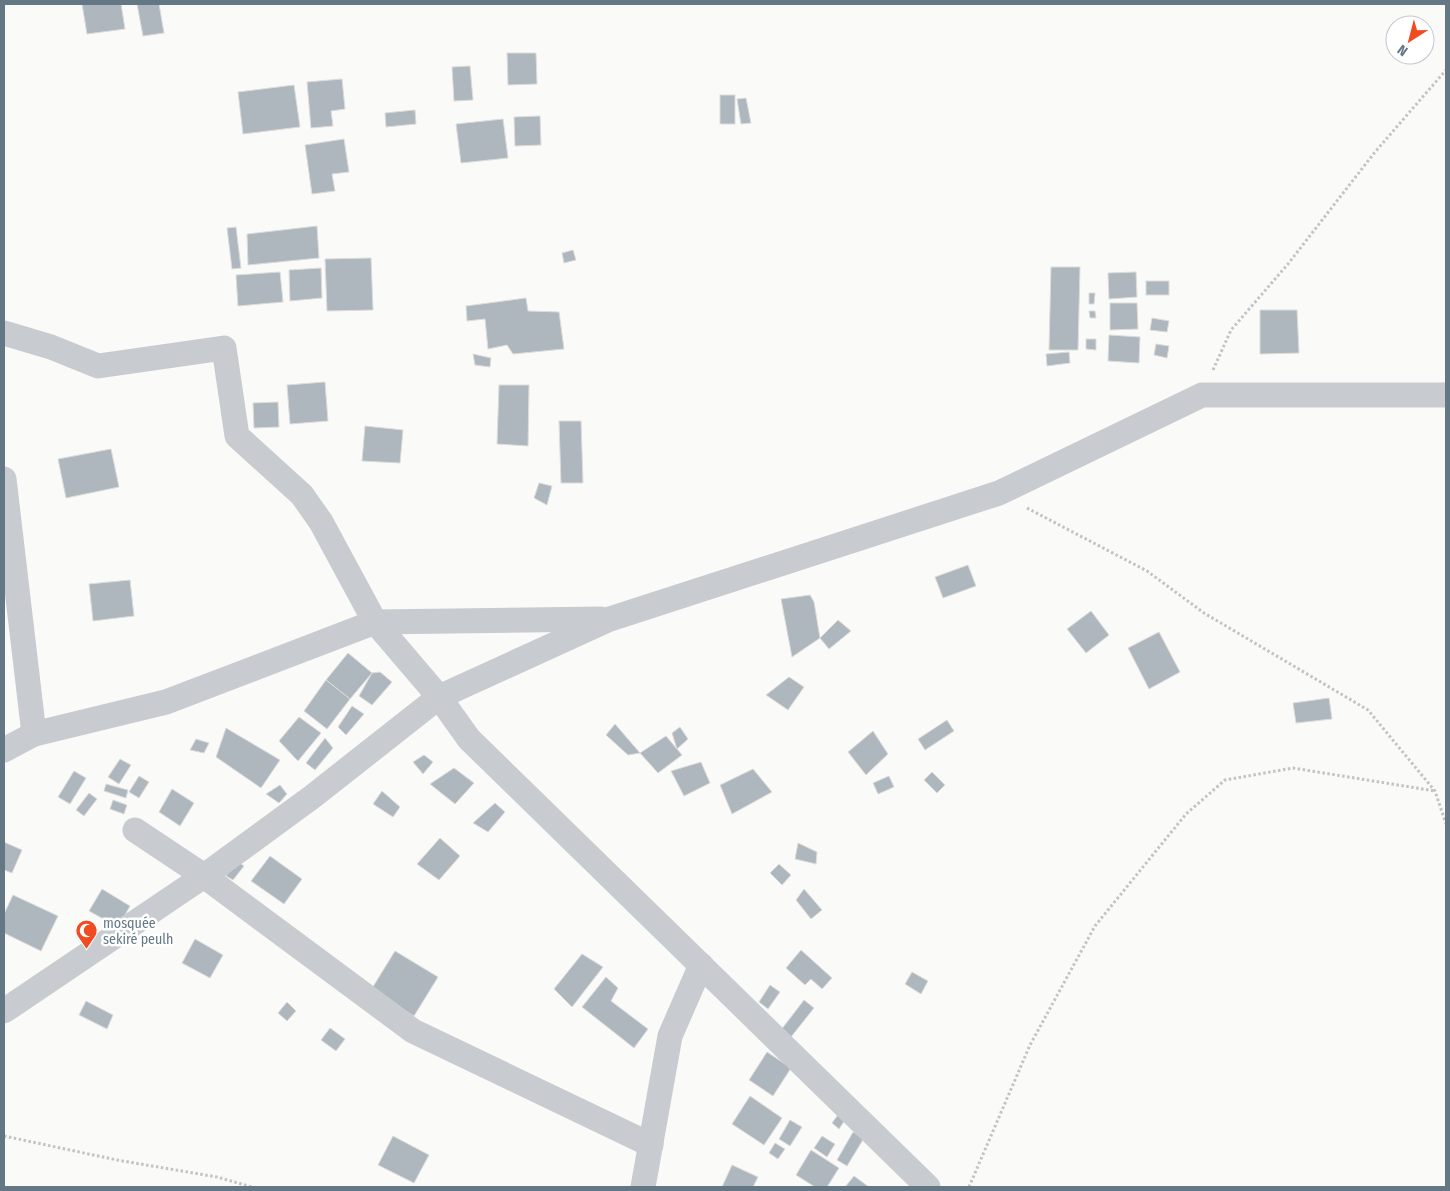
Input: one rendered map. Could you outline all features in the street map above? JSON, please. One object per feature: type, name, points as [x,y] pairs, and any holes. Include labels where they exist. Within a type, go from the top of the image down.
[{"type":"street","points":[[4,333],[98,366],[224,348],[237,436],[302,494],[320,522],[375,622],[439,697],[469,738],[928,1187]]},
{"type":"street","points":[[4,1011],[204,876],[312,797],[439,697],[610,619],[999,493],[1202,395],[1446,395]]},
{"type":"street","points":[[4,480],[11,610],[34,734]]},
{"type":"street","points":[[4,750],[34,734],[166,702],[375,622],[610,619]]},
{"type":"street","points":[[135,830],[204,876],[413,1031],[651,1145]]},
{"type":"street","points":[[643,1187],[670,1036],[701,965]]},
{"type":"path","points":[[1202,395],[1231,330],[1288,264],[1376,152],[1446,70]]},
{"type":"path","points":[[999,493],[1147,571],[1204,614],[1368,710],[1435,791],[1446,824]]},
{"type":"path","points":[[969,1187],[1030,1045],[1095,926],[1186,814],[1225,780],[1293,768],[1435,791]]},
{"type":"path","points":[[4,1136],[117,1160],[217,1177],[252,1187]]},
{"type":"building","points":[[82,4],[121,4],[125,29],[87,34]]},
{"type":"building","points":[[137,4],[159,4],[164,33],[143,36]]},
{"type":"building","points":[[507,53],[536,53],[537,84],[508,85]]},
{"type":"building","points":[[470,66],[473,100],[454,101],[452,67]]},
{"type":"building","points":[[342,79],[345,109],[331,111],[333,126],[311,128],[307,82]]},
{"type":"building","points":[[294,85],[300,127],[243,134],[238,92]]},
{"type":"building","points":[[720,95],[735,95],[735,124],[720,124]]},
{"type":"building","points":[[746,98],[751,123],[741,124],[737,99]]},
{"type":"building","points":[[415,110],[416,124],[386,127],[385,113]]},
{"type":"building","points":[[540,116],[541,145],[515,146],[514,117]]},
{"type":"building","points":[[503,119],[508,158],[461,163],[456,124]]},
{"type":"building","points":[[344,139],[349,172],[332,174],[335,191],[312,194],[305,145]]},
{"type":"building","points":[[317,226],[319,258],[248,265],[247,234]]},
{"type":"building","points":[[236,227],[241,268],[232,269],[227,228]]},
{"type":"building","points":[[573,250],[576,260],[564,263],[562,253]]},
{"type":"building","points":[[371,258],[373,310],[327,311],[325,259]]},
{"type":"building","points":[[1051,267],[1080,267],[1078,350],[1049,350]]},
{"type":"building","points":[[321,268],[322,298],[290,301],[289,270]]},
{"type":"building","points":[[280,272],[283,302],[238,306],[236,275]]},
{"type":"building","points":[[1136,272],[1137,297],[1109,299],[1108,273]]},
{"type":"building","points":[[1146,281],[1169,281],[1169,295],[1146,295]]},
{"type":"building","points":[[1089,293],[1095,293],[1094,304],[1089,304]]},
{"type":"building","points":[[526,298],[528,311],[559,312],[564,349],[513,354],[507,345],[488,349],[485,319],[467,321],[466,306]]},
{"type":"building","points":[[1110,303],[1137,303],[1138,329],[1110,330]]},
{"type":"building","points":[[1260,310],[1297,310],[1299,353],[1260,354]]},
{"type":"building","points":[[1089,311],[1095,311],[1096,318],[1090,318]]},
{"type":"building","points":[[1152,318],[1169,321],[1167,332],[1150,330]]},
{"type":"building","points":[[1109,335],[1140,337],[1139,363],[1108,361]]},
{"type":"building","points":[[1086,339],[1096,339],[1096,350],[1086,349]]},
{"type":"building","points":[[1156,344],[1169,346],[1167,358],[1154,355]]},
{"type":"building","points":[[1069,352],[1070,363],[1047,366],[1046,354]]},
{"type":"building","points":[[473,354],[491,358],[490,367],[475,365]]},
{"type":"building","points":[[325,382],[328,421],[290,424],[287,385]]},
{"type":"building","points":[[499,385],[529,385],[528,446],[497,444]]},
{"type":"building","points":[[278,402],[279,427],[254,428],[253,403]]},
{"type":"building","points":[[559,421],[581,421],[583,483],[561,483]]},
{"type":"building","points":[[365,426],[403,430],[400,463],[362,461]]},
{"type":"building","points":[[111,449],[119,487],[66,498],[58,459]]},
{"type":"building","points":[[539,483],[552,486],[547,505],[534,498]]},
{"type":"building","points":[[968,565],[976,586],[943,598],[935,577]]},
{"type":"building","points":[[130,580],[134,616],[93,621],[89,584]]},
{"type":"building","points":[[810,595],[814,602],[820,638],[792,657],[781,599]]},
{"type":"building","points":[[1091,611],[1109,635],[1086,653],[1067,629]]},
{"type":"building","points":[[838,620],[851,631],[829,649],[820,638]]},
{"type":"building","points":[[1159,632],[1180,672],[1149,689],[1128,648]]},
{"type":"building","points":[[348,653],[372,673],[350,699],[326,680]]},
{"type":"building","points":[[380,672],[392,682],[372,705],[359,696],[372,673]]},
{"type":"building","points":[[789,677],[804,687],[788,710],[766,695]]},
{"type":"building","points":[[326,680],[350,699],[327,729],[304,711]]},
{"type":"building","points":[[1329,698],[1332,719],[1296,723],[1293,703]]},
{"type":"building","points":[[352,706],[364,714],[346,735],[338,727]]},
{"type":"building","points":[[299,717],[321,733],[298,761],[279,741]]},
{"type":"building","points":[[947,720],[954,731],[925,750],[918,739]]},
{"type":"building","points":[[615,724],[640,753],[628,755],[606,735]]},
{"type":"building","points":[[680,727],[688,739],[677,749],[672,733]]},
{"type":"building","points":[[226,728],[280,760],[261,788],[216,757]]},
{"type":"building","points":[[873,731],[888,754],[866,775],[848,752]]},
{"type":"building","points":[[666,736],[682,755],[658,773],[640,753]]},
{"type":"building","points":[[325,738],[333,748],[315,770],[306,763]]},
{"type":"building","points":[[196,739],[209,743],[204,753],[190,750]]},
{"type":"building","points":[[424,755],[433,762],[423,774],[413,762]]},
{"type":"building","points":[[120,759],[131,765],[119,784],[108,777]]},
{"type":"building","points":[[701,762],[710,783],[684,796],[671,771]]},
{"type":"building","points":[[454,768],[474,783],[455,804],[430,784]]},
{"type":"building","points":[[753,769],[772,792],[732,814],[720,785]]},
{"type":"building","points":[[74,771],[86,778],[70,804],[58,797]]},
{"type":"building","points":[[932,772],[945,785],[937,793],[924,780]]},
{"type":"building","points":[[139,776],[149,782],[139,798],[129,792]]},
{"type":"building","points":[[889,776],[894,787],[878,794],[873,783]]},
{"type":"building","points":[[106,784],[128,790],[126,798],[104,791]]},
{"type":"building","points":[[280,785],[287,794],[279,803],[266,794]]},
{"type":"building","points":[[172,789],[194,803],[180,826],[159,812]]},
{"type":"building","points":[[382,791],[400,807],[393,817],[373,804]]},
{"type":"building","points":[[89,793],[97,799],[84,816],[76,810]]},
{"type":"building","points":[[113,800],[127,805],[124,814],[110,809]]},
{"type":"building","points":[[495,803],[505,812],[488,832],[473,823]]},
{"type":"building","points":[[440,838],[460,856],[439,880],[417,864]]},
{"type":"building","points":[[4,842],[22,850],[12,873],[4,870]]},
{"type":"building","points":[[798,843],[817,852],[816,864],[795,859]]},
{"type":"building","points":[[270,856],[302,879],[284,904],[251,881]]},
{"type":"building","points":[[237,861],[244,866],[233,880],[226,876]]},
{"type":"building","points":[[779,864],[791,875],[782,885],[770,873]]},
{"type":"building","points":[[102,889],[130,906],[118,927],[89,911]]},
{"type":"building","points":[[804,889],[822,910],[811,919],[796,900]]},
{"type":"building","points":[[13,895],[58,916],[41,951],[4,933],[4,914]]},
{"type":"building","points":[[195,939],[223,955],[210,978],[182,963]]},
{"type":"building","points":[[801,950],[832,978],[822,989],[811,979],[805,985],[786,968]]},
{"type":"building","points":[[395,951],[438,977],[414,1016],[371,990]]},
{"type":"building","points":[[582,954],[603,967],[572,1007],[554,989]]},
{"type":"building","points":[[912,972],[928,981],[921,994],[905,984]]},
{"type":"building","points":[[606,977],[618,988],[611,1001],[648,1029],[634,1048],[582,1007]]},
{"type":"building","points":[[770,985],[780,992],[768,1009],[759,1002]]},
{"type":"building","points":[[804,1000],[814,1008],[791,1037],[781,1030]]},
{"type":"building","points":[[86,1001],[113,1015],[107,1029],[79,1015]]},
{"type":"building","points":[[287,1002],[296,1011],[287,1021],[278,1013]]},
{"type":"building","points":[[330,1028],[345,1039],[336,1051],[321,1040]]},
{"type":"building","points":[[767,1052],[791,1068],[773,1096],[749,1080]]},
{"type":"building","points":[[750,1096],[782,1118],[764,1145],[732,1124]]},
{"type":"building","points":[[840,1112],[847,1117],[839,1129],[832,1123]]},
{"type":"building","points":[[790,1120],[802,1127],[790,1146],[779,1139]]},
{"type":"building","points":[[853,1132],[864,1138],[847,1166],[837,1160]]},
{"type":"building","points":[[393,1136],[429,1155],[414,1183],[378,1165]]},
{"type":"building","points":[[822,1136],[835,1144],[827,1157],[814,1148]]},
{"type":"building","points":[[775,1143],[785,1149],[778,1159],[769,1153]]},
{"type":"building","points":[[811,1150],[839,1168],[827,1187],[815,1187],[796,1175]]},
{"type":"building","points":[[732,1165],[758,1177],[753,1187],[722,1187]]},
{"type":"building","points":[[854,1176],[869,1187],[845,1187]]},
{"type":"place","name":"mosquée sekiré peulh","points":[[87,950]]}]
